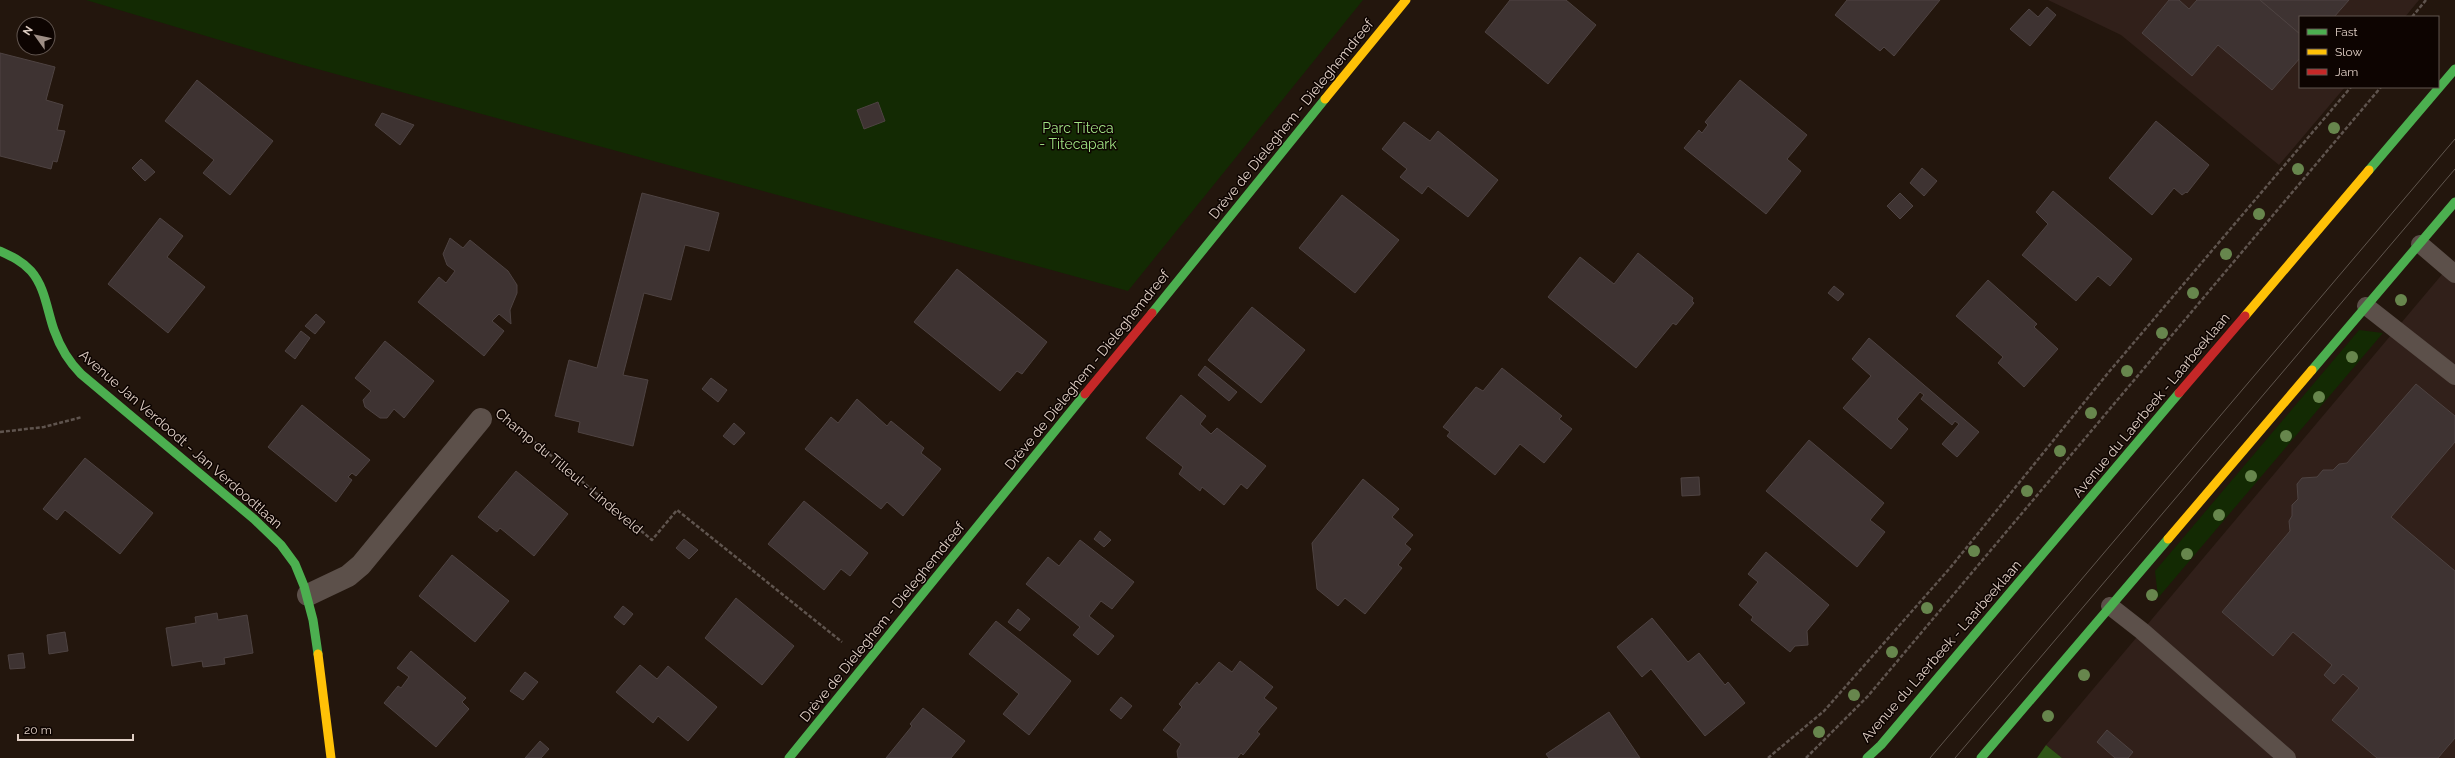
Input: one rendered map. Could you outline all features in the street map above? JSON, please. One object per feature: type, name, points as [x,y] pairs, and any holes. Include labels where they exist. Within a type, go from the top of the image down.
[{"type":"street","name":"Drève de Dieleghem - Dieleghemdreef","points":[[789,758],[1406,0]]},
{"type":"street","name":"Avenue du Laerbeek - Laarbeeklaan","points":[[2439,88],[2455,69]]},
{"type":"street","name":"Avenue du Laerbeek - Laarbeeklaan","points":[[1867,758],[1881,745],[2439,88]]},
{"type":"street","points":[[1981,758],[2455,202]]},
{"type":"street","name":"Avenue Jan Verdoodt - Jan Verdoodtlaan","points":[[0,251],[24,264],[38,280],[46,297],[57,339],[68,360],[99,390],[269,534],[287,552],[300,573],[308,595],[315,625],[331,758]]},
{"type":"street","name":"Champ du Tilleul - Lindeveld","points":[[308,595],[348,576],[361,565],[481,419]]},
{"type":"lane","points":[[2420,244],[2455,274]]},
{"type":"lane","points":[[2366,306],[2455,376]]},
{"type":"lane","points":[[2110,606],[2287,758]]},
{"type":"path","points":[[2413,16],[2426,0]]},
{"type":"path","points":[[1768,758],[1824,711],[1950,568],[2108,373],[2350,88]]},
{"type":"path","points":[[1806,758],[1868,696],[2380,88]]},
{"type":"path","name":"Champ du Tilleul - Lindeveld","points":[[481,419],[492,406],[652,540],[677,510],[868,662]]},
{"type":"path","points":[[0,432],[44,428],[80,419]]},
{"type":"shaded area","points":[[2048,0],[2419,0],[2406,16],[2299,16],[2299,88],[2344,88],[2279,165],[2121,35]]},
{"type":"shaded area","points":[[2455,259],[2455,758],[2062,758],[2046,745]]},
{"type":"green space","name":"Parc Titeca - Titecapark","points":[[86,0],[1363,0],[1128,291],[299,64]]},
{"type":"green space","points":[[2359,330],[2383,333],[2158,598],[2155,571]]},
{"type":"green space","points":[[2046,745],[2062,758],[2037,758]]},
{"type":"building","points":[[1510,0],[1566,0],[1596,25],[1548,84],[1485,32]]},
{"type":"building","points":[[1847,0],[1940,0],[1894,56],[1884,47],[1880,51],[1835,15]]},
{"type":"building","points":[[2169,0],[2179,0],[2189,9],[2197,0],[2260,0],[2299,33],[2299,59],[2272,90],[2218,45],[2192,76],[2142,33]]},
{"type":"building","points":[[2260,0],[2349,0],[2335,16],[2299,16],[2299,33]]},
{"type":"building","points":[[2047,7],[2056,15],[2030,46],[2010,29],[2029,9],[2038,17]]},
{"type":"building","points":[[0,53],[55,67],[46,100],[63,105],[57,130],[65,131],[57,162],[53,161],[51,169],[0,156]]},
{"type":"building","points":[[197,80],[273,141],[230,195],[203,173],[214,160],[165,121]]},
{"type":"building","points":[[1740,80],[1807,135],[1787,159],[1801,171],[1766,214],[1684,148],[1699,130],[1702,133],[1708,125],[1705,122]]},
{"type":"building","points":[[878,102],[885,121],[864,129],[857,110]]},
{"type":"building","points":[[382,113],[414,125],[400,145],[375,125]]},
{"type":"building","points":[[2156,121],[2209,165],[2187,193],[2186,192],[2182,195],[2174,188],[2152,215],[2109,178]]},
{"type":"building","points":[[1404,122],[1430,141],[1438,131],[1498,180],[1468,217],[1428,186],[1422,194],[1400,177],[1407,169],[1382,149]]},
{"type":"building","points":[[141,159],[155,172],[145,181],[132,168]]},
{"type":"building","points":[[1922,168],[1937,181],[1924,196],[1910,183]]},
{"type":"building","points":[[2053,191],[2132,259],[2110,286],[2098,276],[2076,301],[2022,255],[2048,224],[2036,212]]},
{"type":"building","points":[[642,193],[719,213],[709,251],[685,245],[671,300],[644,293],[623,375],[648,380],[633,446],[578,432],[580,422],[555,416],[569,360],[597,368]]},
{"type":"building","points":[[1900,193],[1913,206],[1900,219],[1887,206]]},
{"type":"building","points":[[1342,195],[1399,240],[1355,293],[1299,248]]},
{"type":"building","points":[[160,218],[183,236],[167,257],[205,287],[168,333],[108,284]]},
{"type":"building","points":[[450,238],[463,248],[470,240],[508,271],[517,285],[517,293],[510,310],[511,324],[499,314],[492,321],[504,331],[484,356],[418,302],[439,277],[446,283],[455,271],[447,265],[443,254]]},
{"type":"building","points":[[1638,253],[1693,298],[1692,301],[1694,303],[1676,325],[1673,323],[1636,368],[1548,297],[1580,257],[1614,284]]},
{"type":"building","points":[[957,269],[1047,342],[1022,374],[1017,371],[1000,391],[914,322]]},
{"type":"building","points":[[1988,280],[2037,324],[2034,327],[2058,349],[2024,387],[1998,363],[2003,357],[1956,316]]},
{"type":"building","points":[[1834,286],[1844,294],[1838,301],[1828,293]]},
{"type":"building","points":[[1252,307],[1305,350],[1261,403],[1208,360]]},
{"type":"building","points":[[316,314],[325,322],[315,334],[305,326]]},
{"type":"building","points":[[301,331],[310,338],[295,359],[285,351]]},
{"type":"building","points":[[1869,338],[1979,432],[1957,457],[1942,444],[1959,424],[1955,421],[1952,425],[1921,399],[1924,395],[1920,392],[1897,419],[1908,429],[1891,449],[1843,408],[1871,376],[1852,359]]},
{"type":"building","points":[[385,341],[434,381],[404,418],[394,409],[387,418],[380,418],[365,407],[363,400],[371,391],[355,378]]},
{"type":"building","points":[[1205,366],[1237,392],[1229,401],[1198,375]]},
{"type":"building","points":[[1502,368],[1562,416],[1559,419],[1572,429],[1544,463],[1520,444],[1495,475],[1447,436],[1450,432],[1443,427],[1476,387],[1483,391]]},
{"type":"building","points":[[711,378],[727,390],[718,402],[702,389]]},
{"type":"building","points":[[2416,384],[2455,416],[2455,442],[2391,517],[2455,571],[2455,738],[2438,758],[2377,758],[2332,720],[2359,688],[2343,674],[2334,684],[2324,675],[2332,665],[2293,632],[2273,656],[2222,612],[2290,531],[2289,521],[2292,516],[2292,505],[2298,499],[2297,484],[2302,478],[2317,477],[2323,470],[2333,470],[2339,464],[2347,463]]},
{"type":"building","points":[[1181,395],[1206,416],[1200,424],[1211,434],[1217,428],[1266,466],[1247,489],[1241,484],[1224,505],[1202,487],[1200,491],[1179,474],[1183,467],[1146,438]]},
{"type":"building","points":[[857,399],[887,426],[891,421],[924,448],[921,453],[941,469],[903,516],[887,502],[881,509],[805,449],[831,417],[838,423]]},
{"type":"building","points":[[302,405],[370,460],[356,476],[352,473],[348,477],[352,480],[336,502],[268,447]]},
{"type":"building","points":[[734,423],[745,433],[734,445],[723,436]]},
{"type":"building","points":[[1809,440],[1884,503],[1870,520],[1885,532],[1857,567],[1766,491]]},
{"type":"building","points":[[85,458],[153,513],[120,554],[65,510],[57,520],[43,509]]},
{"type":"building","points":[[516,471],[568,514],[534,556],[500,528],[497,532],[478,517]]},
{"type":"building","points":[[1699,477],[1700,495],[1682,496],[1681,478]]},
{"type":"building","points":[[1363,479],[1399,509],[1392,517],[1413,535],[1405,544],[1411,549],[1398,565],[1402,568],[1365,614],[1345,598],[1338,606],[1317,589],[1312,543]]},
{"type":"building","points":[[804,501],[868,553],[850,576],[841,569],[824,590],[768,544]]},
{"type":"building","points":[[1100,531],[1111,540],[1104,547],[1094,539]]},
{"type":"building","points":[[684,539],[698,550],[689,559],[676,548]]},
{"type":"building","points":[[1080,540],[1134,582],[1112,609],[1101,601],[1089,616],[1114,636],[1098,655],[1073,635],[1080,627],[1026,584],[1048,557],[1059,566]]},
{"type":"building","points":[[1766,552],[1829,605],[1807,631],[1808,645],[1795,646],[1790,652],[1751,620],[1753,617],[1739,605],[1758,582],[1748,574]]},
{"type":"building","points":[[452,555],[509,601],[475,642],[419,596]]},
{"type":"building","points":[[736,598],[794,646],[762,685],[705,638]]},
{"type":"building","points":[[623,606],[633,614],[624,625],[614,617]]},
{"type":"building","points":[[1018,609],[1030,619],[1020,631],[1008,622]]},
{"type":"building","points":[[217,613],[218,620],[247,615],[253,653],[224,658],[225,664],[203,667],[202,661],[172,666],[166,628],[196,623],[195,617]]},
{"type":"building","points":[[1652,618],[1688,662],[1699,653],[1725,685],[1728,682],[1745,703],[1705,736],[1651,669],[1642,677],[1617,647]]},
{"type":"building","points":[[996,621],[1071,681],[1029,735],[1003,714],[1019,694],[969,654]]},
{"type":"building","points":[[65,632],[68,651],[49,654],[47,635]]},
{"type":"building","points":[[411,651],[466,698],[462,702],[469,709],[436,747],[384,703],[398,686],[401,688],[409,677],[397,668]]},
{"type":"building","points":[[23,653],[25,668],[10,669],[8,655]]},
{"type":"building","points":[[1240,661],[1273,687],[1264,698],[1277,708],[1257,732],[1260,734],[1243,755],[1241,753],[1237,758],[1178,758],[1177,751],[1181,744],[1163,730],[1182,707],[1179,704],[1197,682],[1199,685],[1219,662],[1232,672]]},
{"type":"building","points":[[640,665],[657,679],[668,666],[717,707],[688,741],[658,716],[653,723],[616,692]]},
{"type":"building","points":[[525,672],[538,682],[523,700],[510,691]]},
{"type":"building","points":[[1121,697],[1132,706],[1121,719],[1110,710]]},
{"type":"building","points":[[923,708],[965,741],[951,758],[886,758],[912,726],[910,724]]},
{"type":"building","points":[[1609,712],[1640,758],[1549,758],[1546,754]]},
{"type":"building","points":[[2107,730],[2133,752],[2128,758],[2115,758],[2097,742]]},
{"type":"building","points":[[540,741],[549,749],[541,758],[525,758]]},
{"type":"tram line","points":[[1930,758],[2455,139]]},
{"type":"tram line","points":[[1955,758],[2455,169]]},
{"type":"traffic: fast","points":[[2439,88],[2455,69]]},
{"type":"traffic: fast","points":[[2369,170],[2439,88]]},
{"type":"traffic: fast","points":[[1152,313],[1325,99]]},
{"type":"traffic: fast","points":[[2312,370],[2455,202]]},
{"type":"traffic: fast","points":[[0,251],[24,264],[36,277],[43,291],[59,342],[68,359],[76,369],[254,519],[281,545],[295,564],[304,586],[313,620],[318,654]]},
{"type":"traffic: fast","points":[[1867,758],[1881,745],[2179,393]]},
{"type":"traffic: fast","points":[[789,758],[1085,394]]},
{"type":"traffic: fast","points":[[1981,758],[2168,539]]},
{"type":"traffic: slow","points":[[1325,99],[1406,0]]},
{"type":"traffic: slow","points":[[2245,316],[2369,170]]},
{"type":"traffic: slow","points":[[2168,539],[2312,370]]},
{"type":"traffic: slow","points":[[318,654],[331,758]]},
{"type":"traffic: jam","points":[[1085,394],[1152,313]]},
{"type":"traffic: jam","points":[[2179,393],[2245,316]]}]
